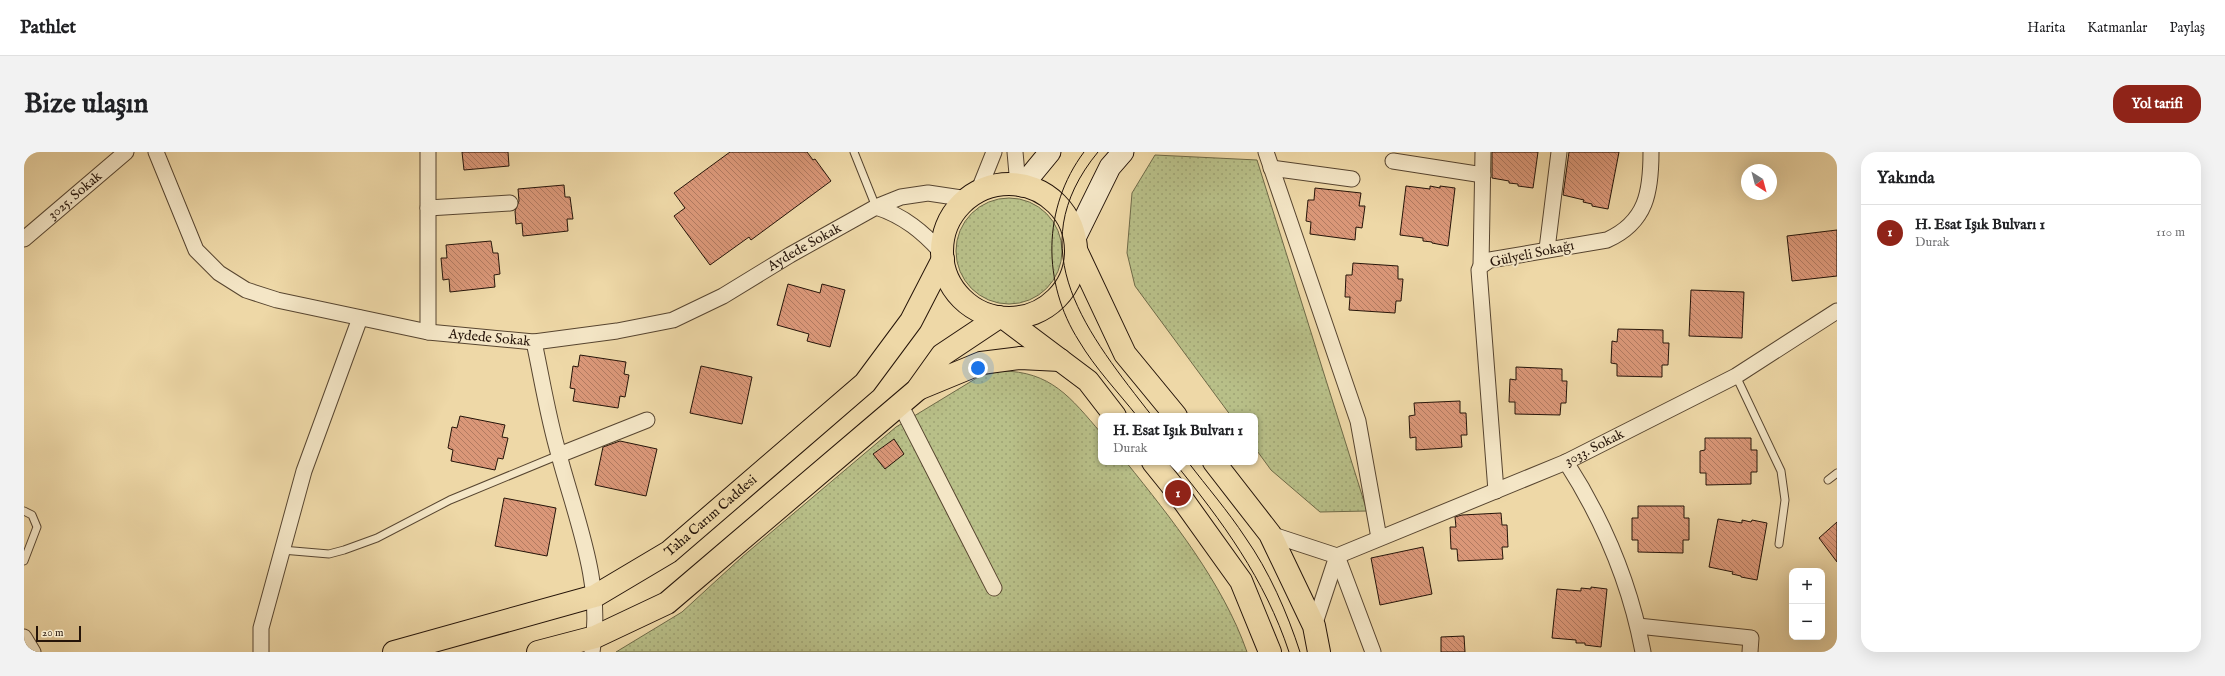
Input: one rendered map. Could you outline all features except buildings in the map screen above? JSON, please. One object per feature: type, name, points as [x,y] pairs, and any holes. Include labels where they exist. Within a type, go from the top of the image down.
[{"type":"main road","points":[[1020,186],[1050,152]]},
{"type":"main road","points":[[538,652],[594,644],[667,603],[917,390],[942,354],[1002,318],[1029,315],[1053,302],[1067,285],[1072,274],[1076,244],[1110,167],[1122,152]]},
{"type":"main road","points":[[1114,413],[1088,382],[1002,318],[981,312],[961,298],[947,277],[943,256],[943,241],[949,223],[959,208],[973,196],[1002,185],[1020,186],[1038,191],[1058,205],[1071,226],[1076,244],[1125,354],[1174,413]]},
{"type":"main road","name":"Taha Carım Caddesi","points":[[394,652],[595,596],[669,552],[865,383],[911,322],[943,256]]},
{"type":"main road","points":[[917,390],[981,363],[1020,358],[1060,360]]},
{"type":"main road","points":[[1155,465],[1178,493],[1241,581],[1270,652]]},
{"type":"main road","points":[[1216,465],[1270,534],[1314,626],[1319,652]]},
{"type":"street","name":"3025. Sokak","points":[[24,239],[126,152]]},
{"type":"street","name":"Aydede Sokak","points":[[156,152],[196,250],[219,274],[246,290],[277,300],[428,332],[534,342],[617,331],[673,320],[724,296],[790,255],[876,207],[901,196],[914,194],[973,196]]},
{"type":"street","points":[[428,152],[428,332]]},
{"type":"street","points":[[973,196],[994,152]]},
{"type":"street","points":[[1015,152],[1020,186]]},
{"type":"street","points":[[1266,152],[1358,421],[1379,538]]},
{"type":"street","points":[[1481,266],[1483,152]]},
{"type":"street","points":[[1547,249],[1559,152]]},
{"type":"street","name":"Gülyeli Sokağı","points":[[1496,491],[1478,275],[1481,266],[1490,260],[1547,249],[1607,240],[1630,225],[1643,208],[1647,196],[1651,152]]},
{"type":"street","points":[[1393,161],[1483,175]]},
{"type":"street","points":[[1271,168],[1352,179]]},
{"type":"street","points":[[428,208],[510,203]]},
{"type":"street","points":[[876,207],[890,212],[916,226],[943,256]]},
{"type":"street","name":"3033. Sokak","points":[[1337,556],[1566,462],[1736,376],[1837,311]]},
{"type":"street","points":[[261,652],[261,628],[304,471],[360,318]]},
{"type":"street","points":[[534,342],[558,455],[576,508],[595,596],[594,644]]},
{"type":"street","points":[[900,404],[994,588]]},
{"type":"street","points":[[558,455],[647,420]]},
{"type":"street","points":[[1566,462],[1586,494],[1610,540],[1624,575],[1638,626],[1643,652]]},
{"type":"street","points":[[1270,534],[1337,556]]},
{"type":"street","points":[[1314,626],[1337,556]]},
{"type":"street","points":[[1337,556],[1372,652]]},
{"type":"street","points":[[1638,626],[1751,638],[1750,652]]},
{"type":"street","points":[[24,637],[33,652]]},
{"type":"lane","points":[[854,152],[876,207]]},
{"type":"lane","points":[[1736,376],[1781,471],[1786,500],[1779,544]]},
{"type":"lane","points":[[282,550],[329,554],[344,550],[377,538],[450,500],[558,455]]},
{"type":"lane","points":[[1828,480],[1837,473]]},
{"type":"lane","points":[[24,511],[32,515],[37,527],[24,561]]},
{"type":"green space","points":[[1155,155],[1257,160],[1367,511],[1320,512],[1271,470],[1258,452],[1258,413],[1229,413],[1135,286],[1127,253],[1132,193]]},
{"type":"green space","points":[[1009,198],[1029,202],[1046,214],[1058,231],[1062,251],[1058,271],[1046,288],[1029,300],[1009,304],[989,300],[972,288],[960,271],[956,251],[960,231],[972,214],[989,202]]},
{"type":"green space","points":[[1001,371],[1018,372],[1034,376],[1047,381],[1069,398],[1080,409],[1098,429],[1098,465],[1128,465],[1178,529],[1210,576],[1237,626],[1247,652],[616,652],[682,612],[742,557],[896,427],[980,376]]},
{"type":"tram line","points":[[1084,152],[1070,174],[1060,197],[1054,221],[1052,246],[1053,270],[1058,295],[1067,319],[1079,341],[1099,370],[1135,413]]},
{"type":"tram line","points":[[1098,152],[1074,188],[1063,223],[1063,257],[1071,290],[1086,323],[1106,354],[1150,413]]},
{"type":"tram line","points":[[1176,465],[1209,506],[1255,575],[1268,600],[1289,652]]},
{"type":"tram line","points":[[1190,465],[1232,518],[1254,550],[1270,578],[1300,652]]},
{"type":"place","name":"H. Esat Işık Bulvarı 1","points":[[1178,493]]}]
